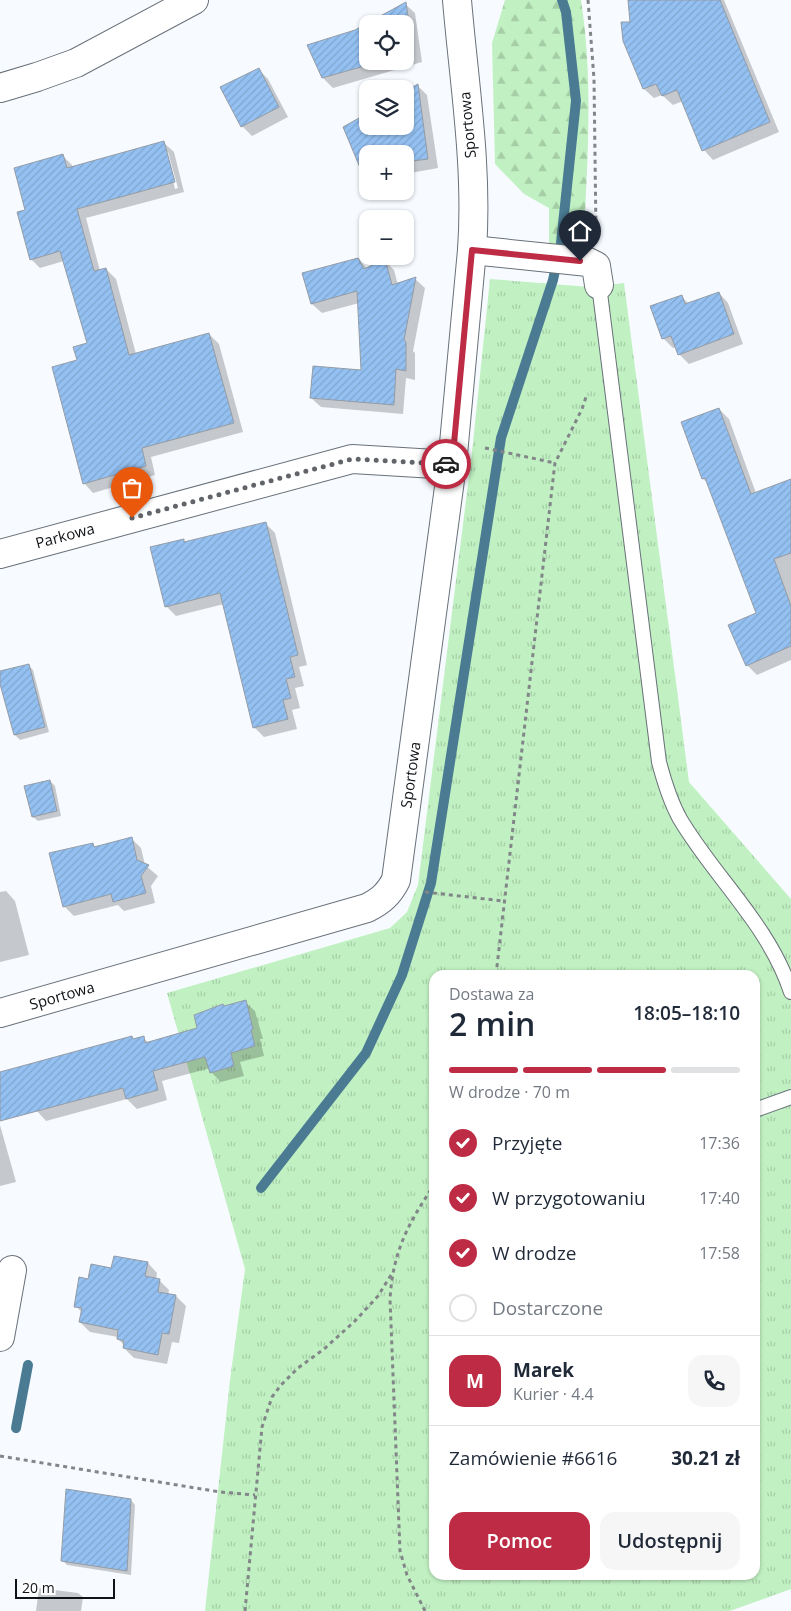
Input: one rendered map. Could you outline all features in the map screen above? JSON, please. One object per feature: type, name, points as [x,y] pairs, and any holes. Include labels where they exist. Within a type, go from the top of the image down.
[{"type":"street","points":[[0,88],[37,78],[76,63],[194,0]]},
{"type":"street","name":"Sportowa","points":[[0,1013],[367,908],[379,902],[388,894],[396,880],[452,465],[475,214],[457,0]]},
{"type":"street","points":[[472,250],[535,256],[592,271]]},
{"type":"street","name":"Parkowa","points":[[0,554],[352,459],[452,465]]},
{"type":"street","points":[[0,1337],[12,1270]]},
{"type":"lane","points":[[592,271],[660,762],[666,789],[679,817],[695,843],[756,923],[780,965],[791,992]]},
{"type":"lane","points":[[760,1108],[791,1097]]},
{"type":"path","points":[[588,0],[594,79],[597,200],[592,271]]},
{"type":"path","points":[[496,970],[555,464],[582,408],[587,392]]},
{"type":"path","points":[[477,446],[555,464]]},
{"type":"path","points":[[422,892],[503,901]]},
{"type":"path","points":[[245,1611],[262,1427],[272,1397],[298,1368],[324,1349],[355,1321],[378,1296],[392,1274],[410,1222],[429,1193]]},
{"type":"path","points":[[392,1274],[391,1327],[400,1551],[407,1575],[425,1611]]},
{"type":"path","points":[[0,1456],[220,1492],[255,1495]]},
{"type":"green space","points":[[505,0],[581,0],[587,58],[588,145],[584,232],[575,248],[549,246],[549,208],[524,194],[495,164],[492,43]]},
{"type":"green space","points":[[490,279],[590,287],[624,283],[689,782],[791,899],[791,1589],[730,1611],[205,1611],[230,1380],[245,1269],[167,993],[390,928],[407,912],[418,885],[472,452]]},
{"type":"building","points":[[628,0],[720,0],[770,122],[702,151],[677,90],[662,96],[656,84],[643,89],[623,41],[621,22],[630,22]]},
{"type":"building","points":[[406,2],[408,15],[382,15]]},
{"type":"building","points":[[359,28],[359,68],[322,78],[307,45]]},
{"type":"building","points":[[259,68],[279,107],[241,127],[220,87]]},
{"type":"building","points":[[418,84],[428,159],[414,161],[414,145],[359,145],[359,165],[343,127],[359,118],[359,135],[414,135],[414,86]]},
{"type":"building","points":[[164,141],[175,182],[77,209],[94,271],[106,268],[129,355],[209,333],[234,423],[142,448],[146,466],[83,484],[52,367],[77,360],[73,347],[87,343],[60,251],[30,260],[17,212],[25,210],[14,168],[63,154],[67,168]]},
{"type":"building","points":[[358,258],[359,265],[362,265],[364,269],[372,265],[387,265],[392,285],[416,277],[404,340],[406,342],[406,371],[396,369],[394,405],[310,398],[313,366],[361,370],[357,291],[311,304],[302,273]]},
{"type":"building","points":[[719,292],[734,334],[678,355],[671,336],[662,339],[650,306],[682,295],[685,304]]},
{"type":"building","points":[[719,408],[751,494],[791,479],[791,553],[774,559],[791,606],[791,646],[746,666],[728,625],[756,613],[705,478],[702,479],[681,422]]},
{"type":"building","points":[[266,522],[298,655],[290,657],[295,677],[286,679],[291,698],[283,700],[288,719],[253,728],[220,593],[165,607],[150,547],[184,539],[184,542]]},
{"type":"building","points":[[29,664],[45,727],[14,735],[0,684],[0,671]]},
{"type":"building","points":[[50,780],[57,811],[32,817],[24,786]]},
{"type":"building","points":[[132,837],[137,860],[149,865],[141,876],[146,893],[113,902],[111,894],[63,907],[49,853],[93,843],[94,847]]},
{"type":"building","points":[[246,1000],[255,1046],[231,1053],[234,1066],[210,1073],[205,1057],[153,1071],[158,1090],[126,1099],[123,1088],[0,1121],[0,1072],[132,1036],[133,1039],[144,1036],[145,1043],[197,1028],[194,1015],[223,1004],[224,1006]]},
{"type":"building","points":[[114,1256],[148,1262],[145,1276],[160,1279],[158,1292],[176,1295],[169,1334],[162,1333],[158,1355],[123,1348],[124,1341],[117,1339],[118,1330],[79,1322],[82,1308],[74,1307],[79,1277],[88,1279],[91,1264],[111,1268]]},
{"type":"building","points":[[66,1489],[131,1499],[127,1571],[61,1561]]},
{"type":"waterway","points":[[261,1188],[366,1053],[402,975],[431,883],[501,438],[553,280],[561,243],[576,101],[566,12],[562,0]]},
{"type":"waterway","points":[[16,1428],[28,1365]]},
{"type":"way so far","points":[[132,518],[352,459],[446,464]]},
{"type":"route","points":[[446,464],[452,465],[472,250],[580,261]]}]
